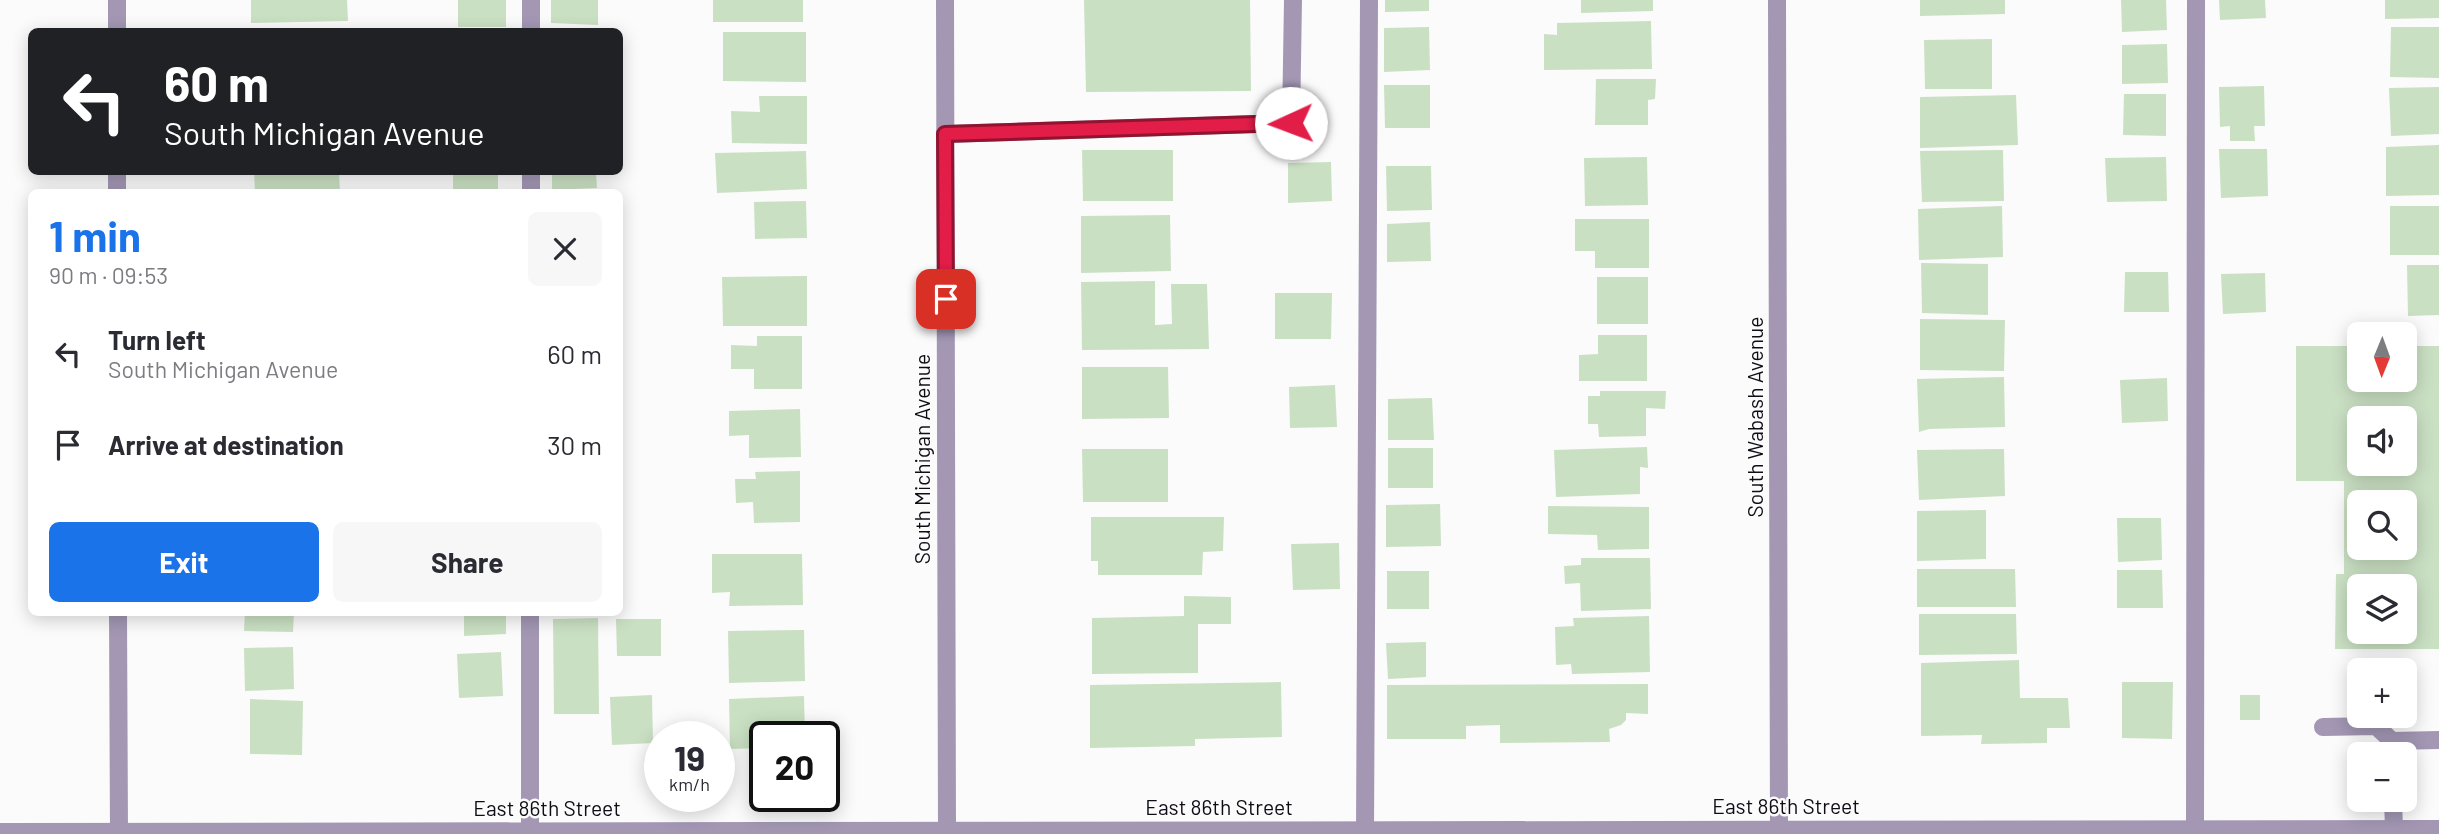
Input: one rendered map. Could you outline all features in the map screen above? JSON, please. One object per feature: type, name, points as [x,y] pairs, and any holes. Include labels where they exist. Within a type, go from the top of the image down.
[{"type":"street","points":[[117,0],[117,28]]},
{"type":"street","points":[[531,0],[531,28]]},
{"type":"street","name":"South Michigan Avenue","points":[[945,0],[947,833]]},
{"type":"street","points":[[945,134],[1291,123],[1293,0]]},
{"type":"street","points":[[1365,832],[1369,0]]},
{"type":"street","name":"South Wabash Avenue","points":[[1777,0],[1779,832]]},
{"type":"street","points":[[2195,832],[2196,0]]},
{"type":"street","points":[[118,616],[119,833]]},
{"type":"street","points":[[530,616],[530,832]]},
{"type":"street","points":[[2323,727],[2376,726],[2388,742]]},
{"type":"street","points":[[2417,744],[2439,740]]},
{"type":"street","points":[[2393,812],[2393,829]]},
{"type":"street","name":"East 86th Street","points":[[0,832],[2287,832],[2439,829]]},
{"type":"building","points":[[251,0],[347,0],[348,21],[251,23]]},
{"type":"building","points":[[458,0],[506,0],[506,27],[458,27]]},
{"type":"building","points":[[551,0],[598,0],[598,25],[551,23]]},
{"type":"building","points":[[713,0],[803,0],[803,22],[713,22]]},
{"type":"building","points":[[1084,0],[1250,0],[1251,91],[1086,92]]},
{"type":"building","points":[[1385,0],[1429,0],[1429,11],[1385,12]]},
{"type":"building","points":[[1581,0],[1653,0],[1653,11],[1581,13]]},
{"type":"building","points":[[1920,0],[2005,0],[2005,14],[1920,16]]},
{"type":"building","points":[[2121,0],[2166,0],[2167,30],[2122,32]]},
{"type":"building","points":[[2219,0],[2265,0],[2266,18],[2220,20]]},
{"type":"building","points":[[2385,0],[2439,0],[2439,18],[2385,19]]},
{"type":"building","points":[[1651,21],[1652,69],[1544,70],[1544,34],[1557,35],[1557,23]]},
{"type":"building","points":[[1429,27],[1430,70],[1384,72],[1384,28]]},
{"type":"building","points":[[2391,27],[2439,27],[2439,78],[2390,77]]},
{"type":"building","points":[[723,32],[806,32],[806,82],[723,81]]},
{"type":"building","points":[[1992,39],[1992,89],[1925,89],[1924,40]]},
{"type":"building","points":[[2167,44],[2168,83],[2122,84],[2122,45]]},
{"type":"building","points":[[1596,79],[1656,79],[1655,99],[1648,100],[1648,125],[1595,125]]},
{"type":"building","points":[[1384,85],[1430,85],[1430,128],[1385,128]]},
{"type":"building","points":[[2264,86],[2265,126],[2254,126],[2255,141],[2230,141],[2230,126],[2220,127],[2219,87]]},
{"type":"building","points":[[2439,87],[2439,134],[2391,136],[2389,88]]},
{"type":"building","points":[[2124,94],[2166,94],[2166,136],[2123,135]]},
{"type":"building","points":[[2016,95],[2018,145],[1920,148],[1920,97]]},
{"type":"building","points":[[759,96],[807,96],[807,144],[732,143],[731,111],[760,112]]},
{"type":"building","points":[[2439,145],[2439,195],[2386,196],[2386,147]]},
{"type":"building","points":[[2219,149],[2267,149],[2268,196],[2221,198]]},
{"type":"building","points":[[1082,150],[1173,150],[1173,201],[1083,201]]},
{"type":"building","points":[[2003,150],[2004,201],[1922,202],[1920,151]]},
{"type":"building","points":[[806,151],[807,189],[717,193],[715,153]]},
{"type":"building","points":[[1647,157],[1648,205],[1585,206],[1584,158]]},
{"type":"building","points":[[2166,157],[2167,201],[2107,202],[2105,158]]},
{"type":"building","points":[[1331,162],[1332,201],[1288,203],[1288,163]]},
{"type":"building","points":[[1386,166],[1431,166],[1432,210],[1387,211]]},
{"type":"building","points":[[254,175],[339,175],[340,189],[255,189]]},
{"type":"building","points":[[453,175],[498,175],[498,189],[453,189]]},
{"type":"building","points":[[552,175],[596,175],[597,188],[552,189]]},
{"type":"building","points":[[806,201],[807,238],[755,239],[754,202]]},
{"type":"building","points":[[2002,206],[2003,257],[1919,260],[1918,209]]},
{"type":"building","points":[[2390,206],[2439,206],[2439,255],[2390,255]]},
{"type":"building","points":[[1170,215],[1171,271],[1081,273],[1081,216]]},
{"type":"building","points":[[1575,219],[1649,219],[1649,268],[1595,268],[1595,251],[1575,251]]},
{"type":"building","points":[[1430,222],[1431,261],[1387,262],[1387,224]]},
{"type":"building","points":[[1921,263],[1988,264],[1988,315],[1922,313]]},
{"type":"building","points":[[2407,265],[2439,265],[2439,315],[2408,316]]},
{"type":"building","points":[[2125,272],[2168,272],[2169,312],[2124,312]]},
{"type":"building","points":[[2265,273],[2266,312],[2223,314],[2221,274]]},
{"type":"building","points":[[807,276],[807,326],[723,326],[722,277]]},
{"type":"building","points":[[1597,277],[1648,277],[1648,324],[1597,324]]},
{"type":"building","points":[[1155,281],[1155,325],[1172,324],[1171,284],[1207,284],[1209,349],[1082,350],[1081,282]]},
{"type":"building","points":[[1275,293],[1332,293],[1331,339],[1275,339]]},
{"type":"building","points":[[1920,319],[2005,320],[2004,371],[1920,370]]},
{"type":"building","points":[[1598,335],[1647,335],[1647,381],[1579,381],[1579,355],[1598,354]]},
{"type":"building","points":[[757,336],[802,336],[802,389],[754,389],[754,369],[731,369],[731,345],[757,346]]},
{"type":"building","points":[[2296,346],[2347,346],[2347,392],[2417,392],[2417,346],[2439,346],[2439,649],[2335,649],[2336,574],[2344,574],[2344,481],[2296,481]]},
{"type":"building","points":[[1082,367],[1168,367],[1169,418],[1082,419]]},
{"type":"building","points":[[2004,377],[2005,427],[1929,429],[1919,432],[1917,379]]},
{"type":"building","points":[[2167,378],[2168,421],[2122,423],[2120,380]]},
{"type":"building","points":[[1335,385],[1337,427],[1290,428],[1289,387]]},
{"type":"building","points":[[1600,391],[1666,391],[1665,409],[1646,408],[1646,436],[1599,437],[1598,424],[1588,424],[1588,396],[1600,396]]},
{"type":"building","points":[[1432,398],[1434,440],[1388,440],[1388,399]]},
{"type":"building","points":[[800,409],[801,457],[749,458],[749,435],[729,436],[729,411]]},
{"type":"building","points":[[1647,447],[1648,468],[1640,467],[1640,494],[1556,497],[1554,450]]},
{"type":"building","points":[[1388,448],[1433,448],[1433,488],[1388,488]]},
{"type":"building","points":[[1082,449],[1168,449],[1168,502],[1083,502]]},
{"type":"building","points":[[2004,449],[2005,496],[1919,500],[1917,450]]},
{"type":"building","points":[[800,471],[800,522],[754,523],[753,502],[736,503],[735,479],[756,479],[755,472]]},
{"type":"building","points":[[1440,504],[1441,546],[1386,547],[1386,505]]},
{"type":"building","points":[[1548,506],[1649,507],[1649,549],[1598,550],[1597,535],[1548,534]]},
{"type":"building","points":[[1986,510],[1986,559],[1917,561],[1917,511]]},
{"type":"building","points":[[1091,517],[1224,517],[1223,551],[1203,552],[1202,575],[1098,575],[1098,561],[1091,561]]},
{"type":"building","points":[[2117,518],[2161,518],[2162,560],[2118,562]]},
{"type":"building","points":[[1339,543],[1340,589],[1293,590],[1291,544]]},
{"type":"building","points":[[712,554],[802,554],[803,605],[729,606],[730,592],[712,593]]},
{"type":"building","points":[[1581,558],[1650,558],[1651,609],[1581,611],[1580,583],[1565,584],[1564,566],[1581,565]]},
{"type":"building","points":[[1917,569],[2015,569],[2016,607],[1917,607]]},
{"type":"building","points":[[2117,570],[2162,570],[2163,608],[2117,608]]},
{"type":"building","points":[[1387,571],[1429,571],[1429,609],[1387,609]]},
{"type":"building","points":[[1184,596],[1231,597],[1231,624],[1198,624],[1198,673],[1092,674],[1092,618],[1184,616]]},
{"type":"building","points":[[1919,614],[2016,614],[2017,654],[1919,655]]},
{"type":"building","points":[[245,616],[294,616],[293,632],[244,631]]},
{"type":"building","points":[[464,616],[506,616],[506,634],[464,636]]},
{"type":"building","points":[[1649,616],[1650,672],[1572,674],[1571,664],[1556,665],[1555,627],[1574,626],[1573,618]]},
{"type":"building","points":[[598,618],[599,714],[554,714],[553,619]]},
{"type":"building","points":[[616,619],[661,619],[661,656],[617,656]]},
{"type":"building","points":[[804,630],[805,681],[729,683],[728,631]]},
{"type":"building","points":[[1426,642],[1426,677],[1388,679],[1386,643]]},
{"type":"building","points":[[293,647],[294,689],[245,691],[244,648]]},
{"type":"building","points":[[501,652],[503,696],[459,698],[457,654]]},
{"type":"building","points":[[2019,660],[2020,698],[2068,698],[2070,728],[2047,728],[2047,743],[1981,744],[1982,735],[1921,736],[1921,663]]},
{"type":"building","points":[[1281,682],[1282,737],[1195,739],[1195,746],[1090,748],[1090,685]]},
{"type":"building","points":[[2122,682],[2173,682],[2172,739],[2122,738]]},
{"type":"building","points":[[1648,684],[1648,714],[1626,713],[1626,720],[1621,725],[1609,729],[1610,742],[1500,743],[1500,725],[1466,726],[1466,739],[1387,739],[1387,685]]},
{"type":"building","points":[[652,695],[653,721],[644,721],[644,743],[612,745],[610,697]]},
{"type":"building","points":[[2240,695],[2260,695],[2260,720],[2240,720]]},
{"type":"building","points":[[804,696],[805,721],[749,721],[749,748],[735,749],[735,721],[729,721],[729,699]]},
{"type":"building","points":[[250,699],[303,701],[302,755],[250,754]]},
{"type":"route","points":[[946,299],[945,134],[1291,123]]}]
